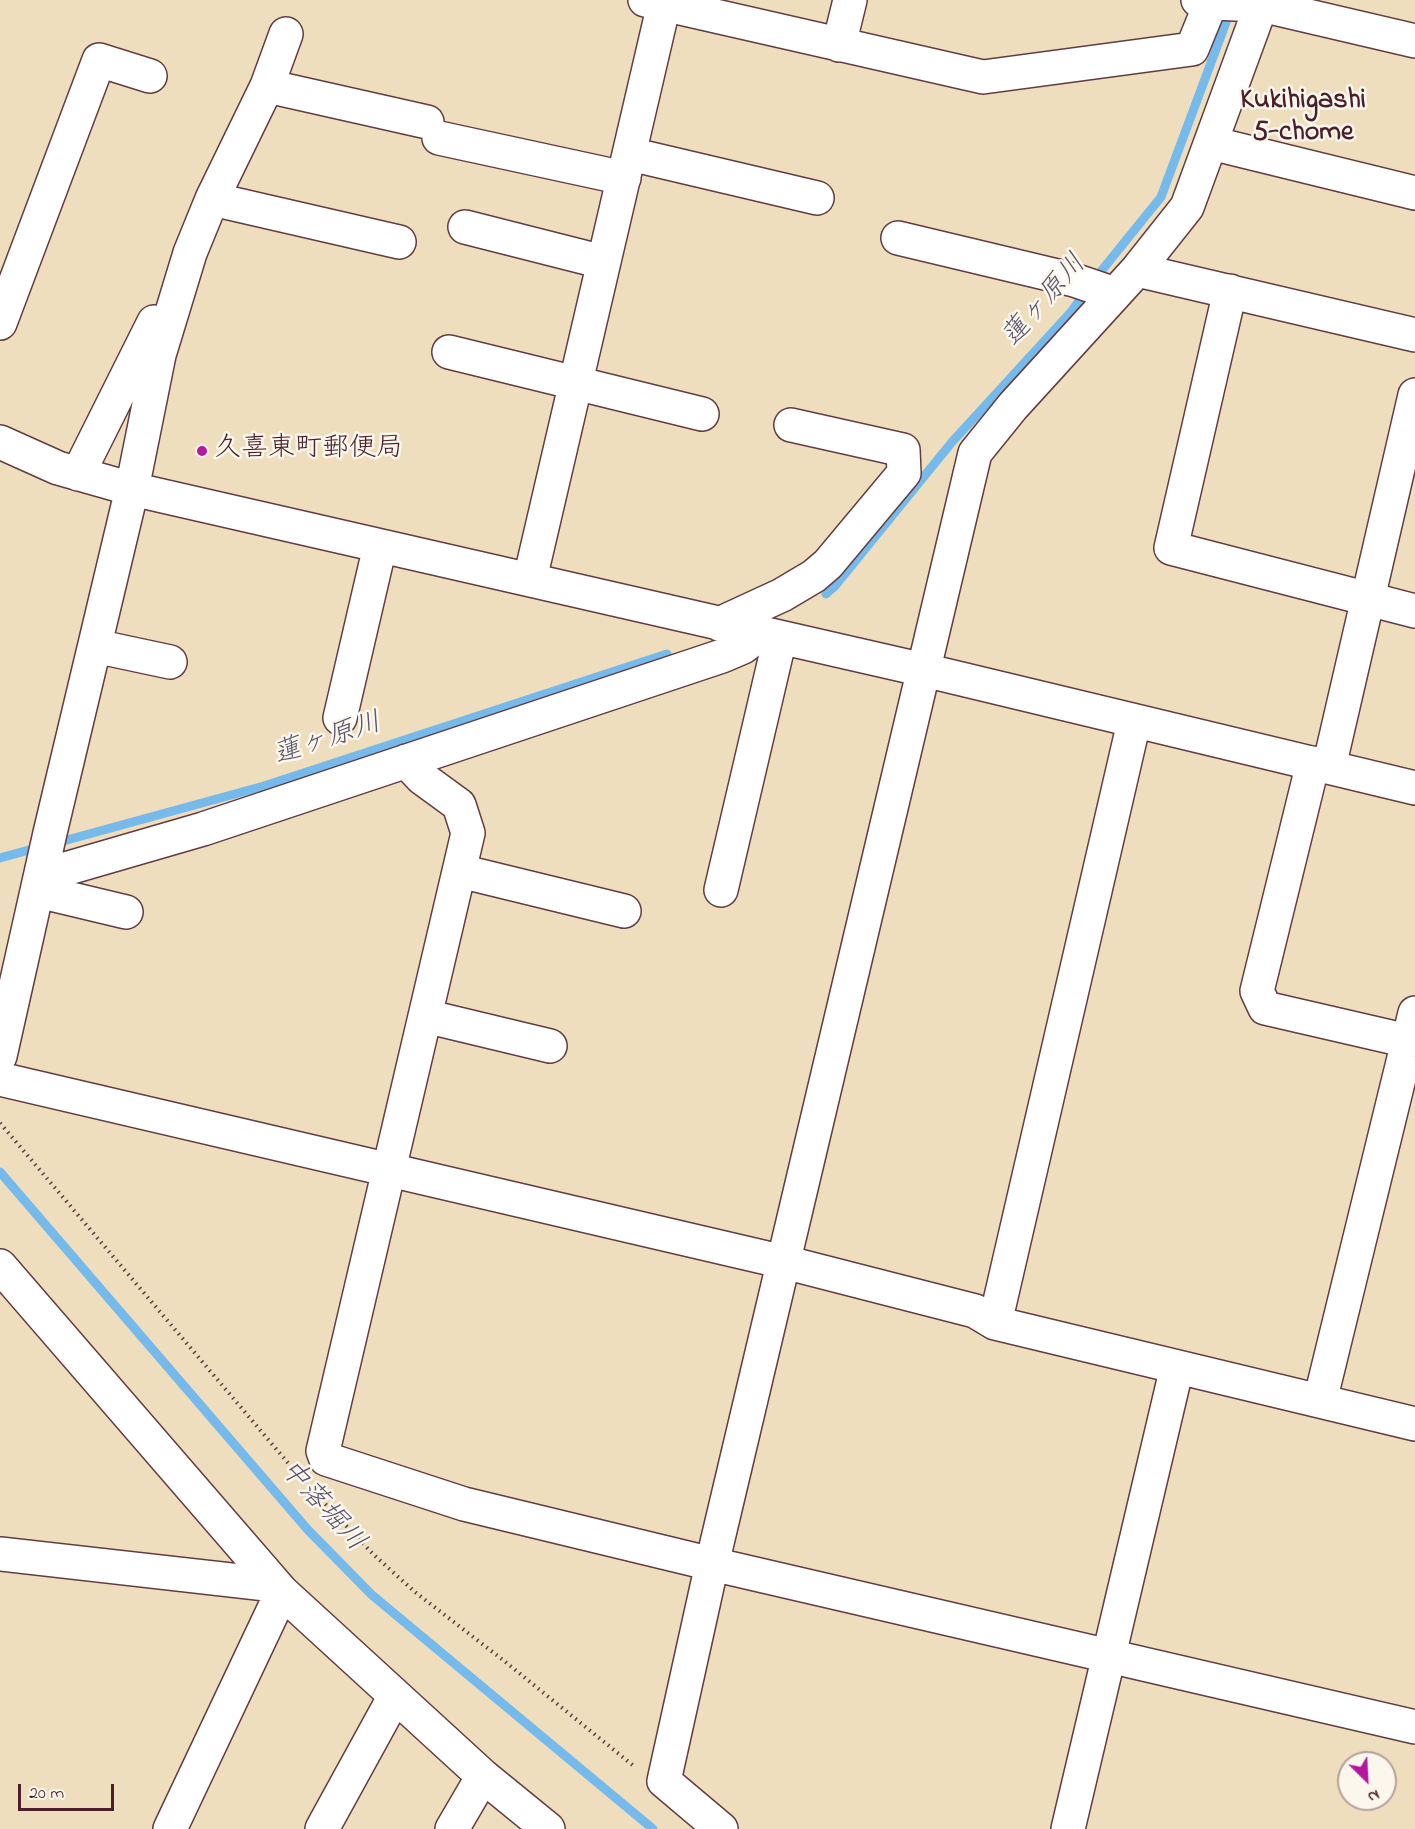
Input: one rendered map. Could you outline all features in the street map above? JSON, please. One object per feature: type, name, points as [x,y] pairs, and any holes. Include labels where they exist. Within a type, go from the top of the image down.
[{"type":"street","points":[[839,45],[850,0]]},
{"type":"street","points":[[530,579],[627,166],[655,2],[983,77],[1192,49],[1230,2]]},
{"type":"street","points":[[1230,2],[1415,41]]},
{"type":"street","points":[[721,1829],[664,1781],[712,1564],[975,453],[1013,406],[1098,288],[1137,270],[1187,207],[1210,143],[1230,2]]},
{"type":"street","points":[[78,474],[190,253],[212,199],[267,86],[286,34]]},
{"type":"street","points":[[0,323],[99,60],[150,76]]},
{"type":"street","points":[[267,86],[433,130],[817,198]]},
{"type":"street","points":[[1210,143],[1415,193]]},
{"type":"street","points":[[212,199],[399,242]]},
{"type":"street","points":[[465,227],[603,262]]},
{"type":"street","points":[[898,238],[1098,288]]},
{"type":"street","points":[[0,1056],[13,946],[43,866],[132,489],[159,355],[190,253]]},
{"type":"street","points":[[1137,270],[1415,335]]},
{"type":"street","points":[[1230,291],[1171,548],[1415,611]]},
{"type":"street","points":[[449,352],[702,414]]},
{"type":"street","points":[[1320,1401],[1412,1027],[1264,1008],[1257,991],[1368,599],[1415,395]]},
{"type":"street","points":[[109,412],[143,430]]},
{"type":"street","points":[[719,624],[782,596],[814,576],[828,564],[904,473],[903,450],[790,425]]},
{"type":"street","points":[[0,442],[58,468],[132,489],[924,670],[1415,788]]},
{"type":"street","points":[[340,718],[380,546]]},
{"type":"street","points":[[43,866],[203,829],[722,656],[770,636]]},
{"type":"street","points":[[721,890],[770,636]]},
{"type":"street","points":[[95,646],[170,662]]},
{"type":"street","points":[[995,1323],[1134,722]]},
{"type":"street","points":[[406,761],[422,778],[459,805],[468,833],[323,1450],[326,1459],[464,1504],[1415,1727]]},
{"type":"street","points":[[43,866],[126,912]]},
{"type":"street","points":[[460,871],[624,911]]},
{"type":"street","points":[[425,1016],[550,1046]]},
{"type":"street","points":[[0,1078],[784,1262],[975,1311],[995,1323],[1415,1425]]},
{"type":"street","points":[[0,1266],[278,1589],[483,1776],[548,1829]]},
{"type":"street","points":[[1068,1829],[1177,1367]]},
{"type":"street","points":[[0,1554],[278,1589]]},
{"type":"street","points":[[170,1829],[278,1589]]},
{"type":"street","points":[[322,1829],[395,1696]]},
{"type":"street","points":[[452,1829],[483,1776]]},
{"type":"waterway","name":"蓮ヶ原川","points":[[1094,280],[1161,197],[1231,9]]},
{"type":"waterway","name":"蓮ヶ原川","points":[[826,594],[835,586],[952,442],[1071,312],[1086,291]]},
{"type":"waterway","name":"蓮ヶ原川","points":[[56,843],[264,786],[667,654]]},
{"type":"waterway","name":"蓮ヶ原川","points":[[0,858],[40,847]]},
{"type":"waterway","name":"中落堀川","points":[[0,1172],[308,1530],[372,1595],[653,1829]]},
{"type":"place","name":"久喜東町郵便局","points":[[202,451]]},
{"type":"district","name":"Kukihigashi 5-chome","points":[[1303,118]]}]
